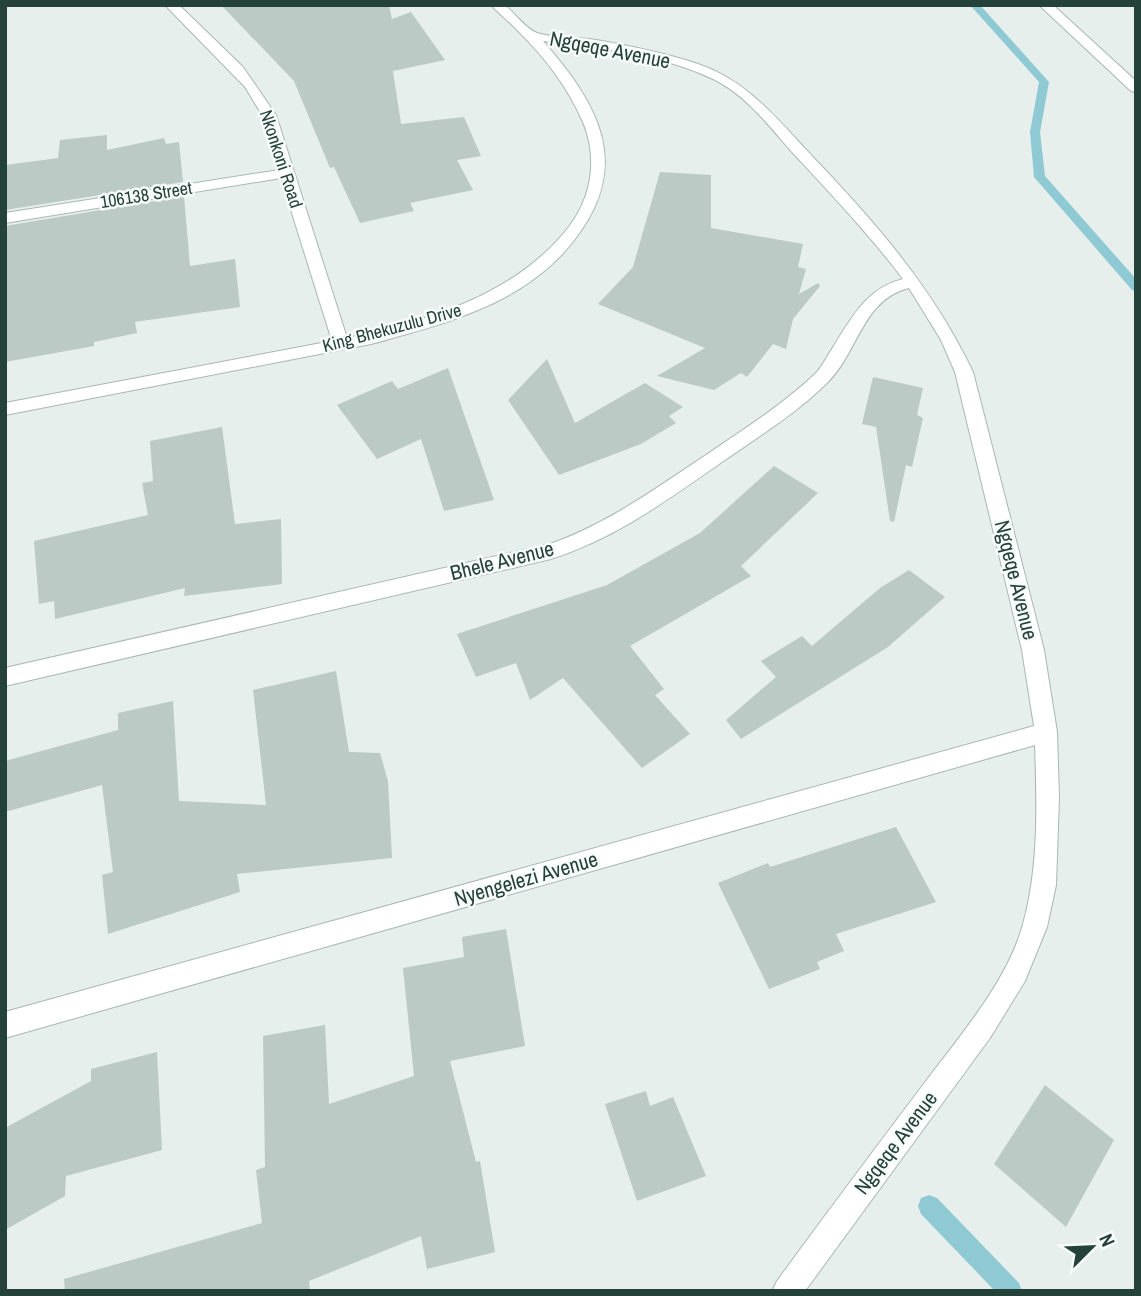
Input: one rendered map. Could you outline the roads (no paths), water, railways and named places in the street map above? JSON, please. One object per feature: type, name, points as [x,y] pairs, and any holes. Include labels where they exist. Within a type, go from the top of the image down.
[{"type":"street","name":"Nkonkoni Road","points":[[171,5],[237,69],[262,100],[341,344]]},
{"type":"street","name":"King Bhekuzulu Drive","points":[[5,409],[341,344],[428,322],[505,292],[540,268],[570,241],[592,203],[598,181],[600,156],[594,129],[572,86],[533,36],[497,5]]},
{"type":"street","points":[[1045,5],[1136,88]]},
{"type":"street","name":"Ngqeqe Avenue","points":[[533,36],[627,49],[666,58],[732,84],[775,125],[897,256],[953,344],[974,405],[1033,650],[1046,732],[1048,798],[1044,885],[1035,927],[1016,972],[981,1029],[785,1290]]},
{"type":"street","name":"106138 Street","points":[[5,218],[286,173]]},
{"type":"street","name":"Bhele Avenue","points":[[5,677],[551,551],[591,537],[620,522],[779,414],[824,376],[863,313],[875,299],[892,287],[913,282]]},
{"type":"street","name":"Nyengelezi Avenue","points":[[5,1024],[1046,732]]},
{"type":"waterway","points":[[975,5],[1044,82],[1035,132],[1040,177],[1136,287]]},
{"type":"waterway","points":[[929,1206],[1011,1291]]}]
